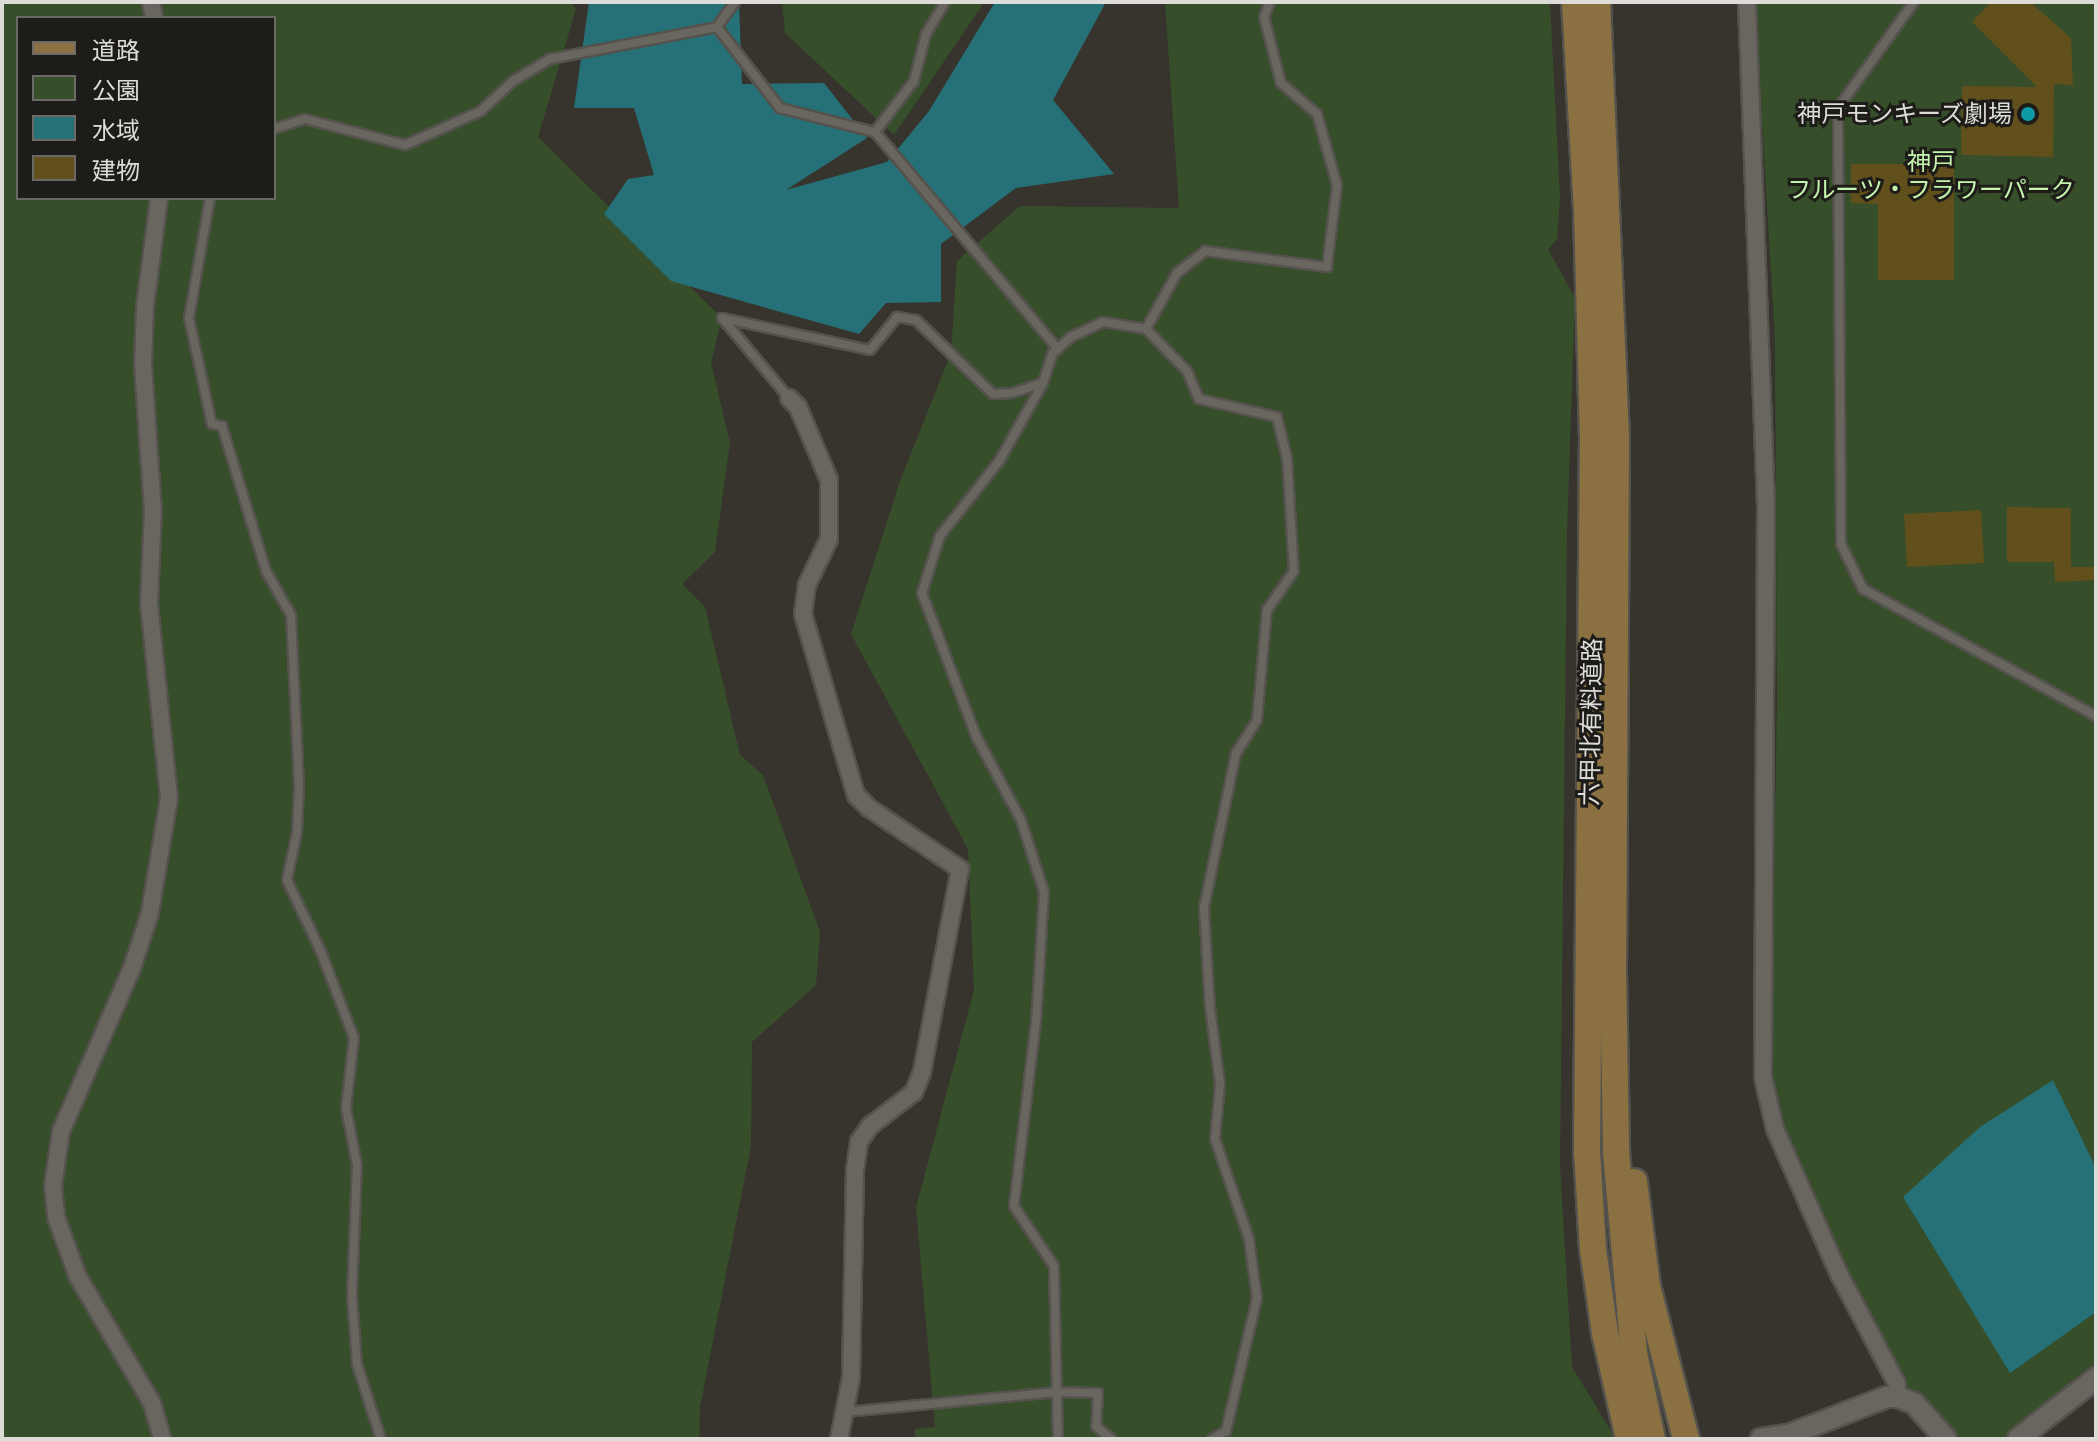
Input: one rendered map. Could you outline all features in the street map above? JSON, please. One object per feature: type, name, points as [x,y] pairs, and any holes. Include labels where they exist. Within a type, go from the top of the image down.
[{"type":"main road","name":"六甲北有料道路","points":[[1575,2],[1587,209],[1593,436],[1587,1151],[1593,1249],[1605,1333],[1629,1439]]},
{"type":"main road","name":"六甲北有料道路","points":[[1597,2],[1616,437],[1613,972],[1616,1152],[1623,1263],[1634,1353],[1652,1439]]},
{"type":"main road","points":[[1613,972],[1647,1286],[1686,1439]]},
{"type":"main road","points":[[1605,1333],[1605,1394],[1611,1439]]},
{"type":"street","points":[[1747,2],[1766,505],[1763,1077],[1775,1129],[1839,1274],[1897,1384],[1898,1397]]},
{"type":"street","points":[[159,200],[145,307],[143,365],[153,511],[149,604],[169,798],[150,913],[132,968],[61,1131],[53,1186],[56,1217],[78,1277],[152,1403],[162,1439]]},
{"type":"street","points":[[789,398],[798,407],[829,480],[829,539],[807,585],[803,614],[856,795],[869,808],[960,869],[922,1072],[914,1092],[870,1126],[859,1142],[855,1169],[851,1378],[839,1439]]},
{"type":"street","points":[[2018,1439],[2096,1378]]},
{"type":"street","points":[[1761,1439],[1791,1434],[1887,1397],[1914,1403],[1946,1439]]},
{"type":"lane","points":[[276,128],[305,119],[405,145],[481,111],[513,81],[550,59],[717,27],[735,2]]},
{"type":"lane","points":[[875,132],[914,81],[926,34],[945,2]]},
{"type":"lane","points":[[1146,329],[1177,273],[1205,251],[1261,261],[1327,267],[1337,185],[1317,114],[1281,83],[1264,17],[1270,2]]},
{"type":"lane","points":[[1914,2],[1838,108],[1841,544],[1863,589],[2096,716]]},
{"type":"lane","points":[[717,27],[780,108],[875,132],[1058,349]]},
{"type":"lane","points":[[210,200],[189,318],[212,424],[222,426],[266,571],[291,615],[299,786],[297,832],[287,880],[321,952],[354,1038],[346,1108],[357,1165],[352,1296],[357,1364],[381,1439]]},
{"type":"lane","points":[[789,398],[722,318],[870,350],[897,317],[916,320],[993,394],[1043,383]]},
{"type":"lane","points":[[1058,1439],[1054,1266],[1014,1206],[1036,1021],[1044,892],[1021,820],[976,736],[922,593],[940,536],[1000,460],[1043,383],[1058,349],[1071,337],[1103,322],[1146,329],[1187,371],[1199,399],[1277,417],[1287,458],[1294,571],[1267,610],[1257,720],[1236,753],[1204,907],[1210,1008],[1220,1084],[1215,1139],[1249,1239],[1257,1298],[1226,1431],[1212,1439]]},
{"type":"lane","points":[[844,1412],[1055,1392],[1098,1393],[1096,1426],[1111,1439]]},
{"type":"green space","points":[[2,2],[571,2],[576,9],[538,137],[722,318],[711,363],[730,442],[715,552],[682,584],[705,607],[740,755],[763,775],[820,932],[816,985],[752,1042],[751,1146],[700,1407],[699,1439],[2,1439]]},
{"type":"green space","points":[[782,2],[983,4],[894,135],[785,33]]},
{"type":"green space","points":[[1165,2],[1550,2],[1560,198],[1557,239],[1548,249],[1575,298],[1567,532],[1560,1165],[1572,1367],[1616,1439],[915,1439],[915,1429],[935,1427],[916,1207],[974,990],[968,849],[851,634],[900,481],[951,353],[957,261],[1020,206],[1179,208]]},
{"type":"green space","name":"神戸 フルーツ・フラワーパーク","points":[[1755,2],[2096,2],[2096,1371],[2006,1439],[1953,1439],[1914,1397],[1838,1262],[1782,1126],[1771,1073],[1777,701],[1775,340]]},
{"type":"water","points":[[589,2],[739,2],[742,84],[824,83],[867,138],[786,190],[887,162],[929,111],[995,2],[1106,2],[1053,100],[1114,174],[1016,188],[941,244],[941,302],[886,303],[859,334],[671,281],[604,214],[628,179],[654,175],[634,108],[574,108]]},
{"type":"water","points":[[2053,1080],[2096,1168],[2096,1312],[2010,1373],[1903,1197],[1980,1127]]},
{"type":"building","points":[[1991,2],[2030,2],[2071,38],[2073,85],[2054,84],[2053,157],[1961,155],[1962,86],[2037,87],[1972,22]]},
{"type":"building","points":[[1851,164],[1954,164],[1954,280],[1878,280],[1878,204],[1851,203]]},
{"type":"building","points":[[2007,507],[2071,508],[2071,567],[2096,567],[2096,580],[2055,582],[2054,562],[2007,562]]},
{"type":"building","points":[[1981,510],[1984,563],[1907,567],[1904,514]]},
{"type":"place","name":"神戸モンキーズ劇場","points":[[2028,114]]}]
